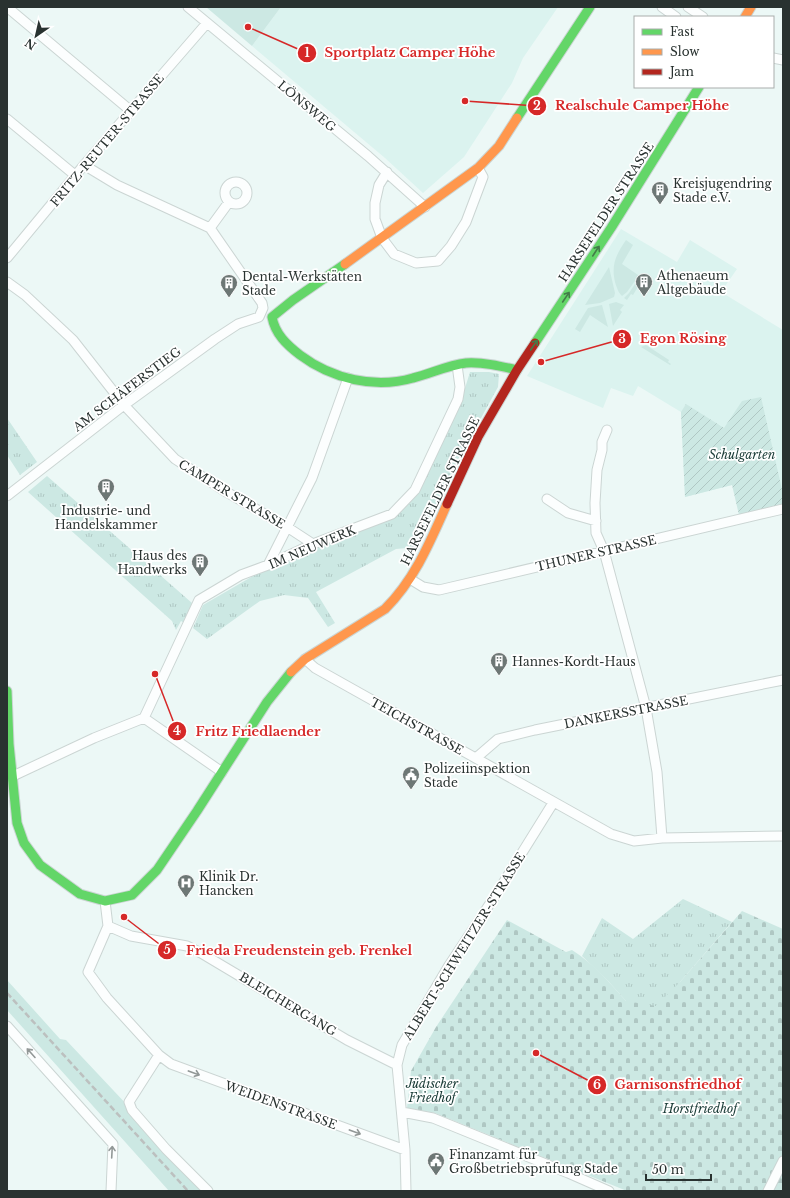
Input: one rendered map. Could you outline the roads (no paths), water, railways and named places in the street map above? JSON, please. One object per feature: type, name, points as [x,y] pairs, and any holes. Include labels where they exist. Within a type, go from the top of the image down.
[{"type":"main road","points":[[517,370],[488,363],[457,365],[405,381],[376,383],[348,378],[308,361],[288,345],[272,324],[272,317],[478,168],[499,146],[590,7]]},
{"type":"main road","points":[[746,16],[751,7]]},
{"type":"main road","name":"HARSEFELDER STRASSE","points":[[7,691],[8,742],[13,776],[17,823],[24,843],[40,865],[80,894],[105,901],[132,895],[157,870],[267,702],[288,675],[305,659],[385,609],[395,599],[410,579],[421,561],[478,436],[517,370],[611,228],[698,88]]},
{"type":"street","points":[[7,7],[131,111]]},
{"type":"street","name":"LÖNSWEG","points":[[188,7],[387,172],[425,207]]},
{"type":"street","points":[[662,7],[675,16]]},
{"type":"street","points":[[688,7],[702,16]]},
{"type":"street","name":"FRITZ-REUTER-STRASSE","points":[[7,258],[84,165],[207,23]]},
{"type":"street","points":[[7,120],[76,176]]},
{"type":"street","points":[[84,165],[117,185],[210,228],[229,202]]},
{"type":"street","points":[[387,172],[378,185],[375,203],[375,219],[382,238],[394,254],[416,264],[438,262],[451,246],[466,222],[483,177],[478,168]]},
{"type":"street","name":"AM SCHÄFERSTIEG","points":[[7,496],[124,405],[214,339],[238,324],[259,317],[263,308],[262,303],[210,228]]},
{"type":"street","name":"CAMPER STRASSE","points":[[7,282],[26,295],[74,340],[124,405],[175,459],[223,490],[288,527],[313,544]]},
{"type":"street","name":"IM NEUWERK","points":[[144,718],[199,600],[241,575],[268,565],[313,544],[392,514],[415,490],[458,399],[460,387],[457,365]]},
{"type":"street","points":[[268,565],[312,478],[348,378]]},
{"type":"street","points":[[607,430],[602,442],[602,450],[597,470],[595,503],[596,533],[604,551],[646,708],[657,772],[662,838]]},
{"type":"street","points":[[546,500],[568,513],[596,521]]},
{"type":"street","name":"THUNER STRASSE","points":[[410,579],[423,587],[439,590],[783,509]]},
{"type":"street","name":"TEICHSTRASSE","points":[[305,659],[315,668],[553,803],[611,834],[634,841],[662,838],[783,836]]},
{"type":"street","name":"DANKERSSTRASSE","points":[[476,758],[498,739],[535,730],[783,680]]},
{"type":"street","points":[[13,776],[94,738],[144,718],[222,772]]},
{"type":"street","name":"ALBERT-SCHWEITZER-STRASSE","points":[[406,1191],[405,1150],[397,1065],[402,1045],[448,967],[497,893],[553,803]]},
{"type":"street","points":[[105,901],[108,926]]},
{"type":"street","name":"BLEICHERGANG","points":[[108,926],[131,936],[187,946],[347,1040],[397,1065]]},
{"type":"street","name":"WEIDENSTRASSE","points":[[108,926],[88,972],[107,998],[159,1055],[171,1064],[405,1150]]},
{"type":"street","points":[[7,1026],[113,1144],[110,1191]]},
{"type":"street","points":[[159,1055],[129,1102],[132,1110],[166,1149],[208,1191]]},
{"type":"street","points":[[402,1112],[433,1118],[609,1191]]},
{"type":"street","points":[[768,1191],[783,1161]]},
{"type":"railway","points":[[7,993],[188,1191]]},
{"type":"place","name":"Sportplatz Camper Höhe","points":[[248,27]]},
{"type":"place","name":"Realschule Camper Höhe","points":[[465,101]]},
{"type":"place","name":"Kreisjugendring Stade e.V.","points":[[660,205]]},
{"type":"place","name":"Athenaeum Altgebäude","points":[[644,297]]},
{"type":"place","name":"Dental-Werkstätten Stade","points":[[229,298]]},
{"type":"place","name":"Egon Rösing","points":[[541,362]]},
{"type":"place","name":"Industrie- und Handelskammer","points":[[106,502]]},
{"type":"place","name":"Haus des Handwerks","points":[[200,577]]},
{"type":"place","name":"Fritz Friedlaender","points":[[155,674]]},
{"type":"place","name":"Hannes-Kordt-Haus","points":[[499,676]]},
{"type":"place","name":"Polizeiinspektion Stade","points":[[411,790]]},
{"type":"place","name":"Klinik Dr. Hancken","points":[[186,898]]},
{"type":"place","name":"Frieda Freudenstein geb. Frenkel","points":[[124,917]]},
{"type":"place","name":"Garnisonsfriedhof","points":[[536,1053]]},
{"type":"place","name":"Finanzamt für Großbetriebsprüfung Stade","points":[[436,1176]]},
{"type":"park label","name":"Schulgarten","points":[[742,454]]},
{"type":"park label","name":"Jüdischer Friedhof","points":[[432,1090]]},
{"type":"park label","name":"Horstfriedhof","points":[[700,1108]]}]
